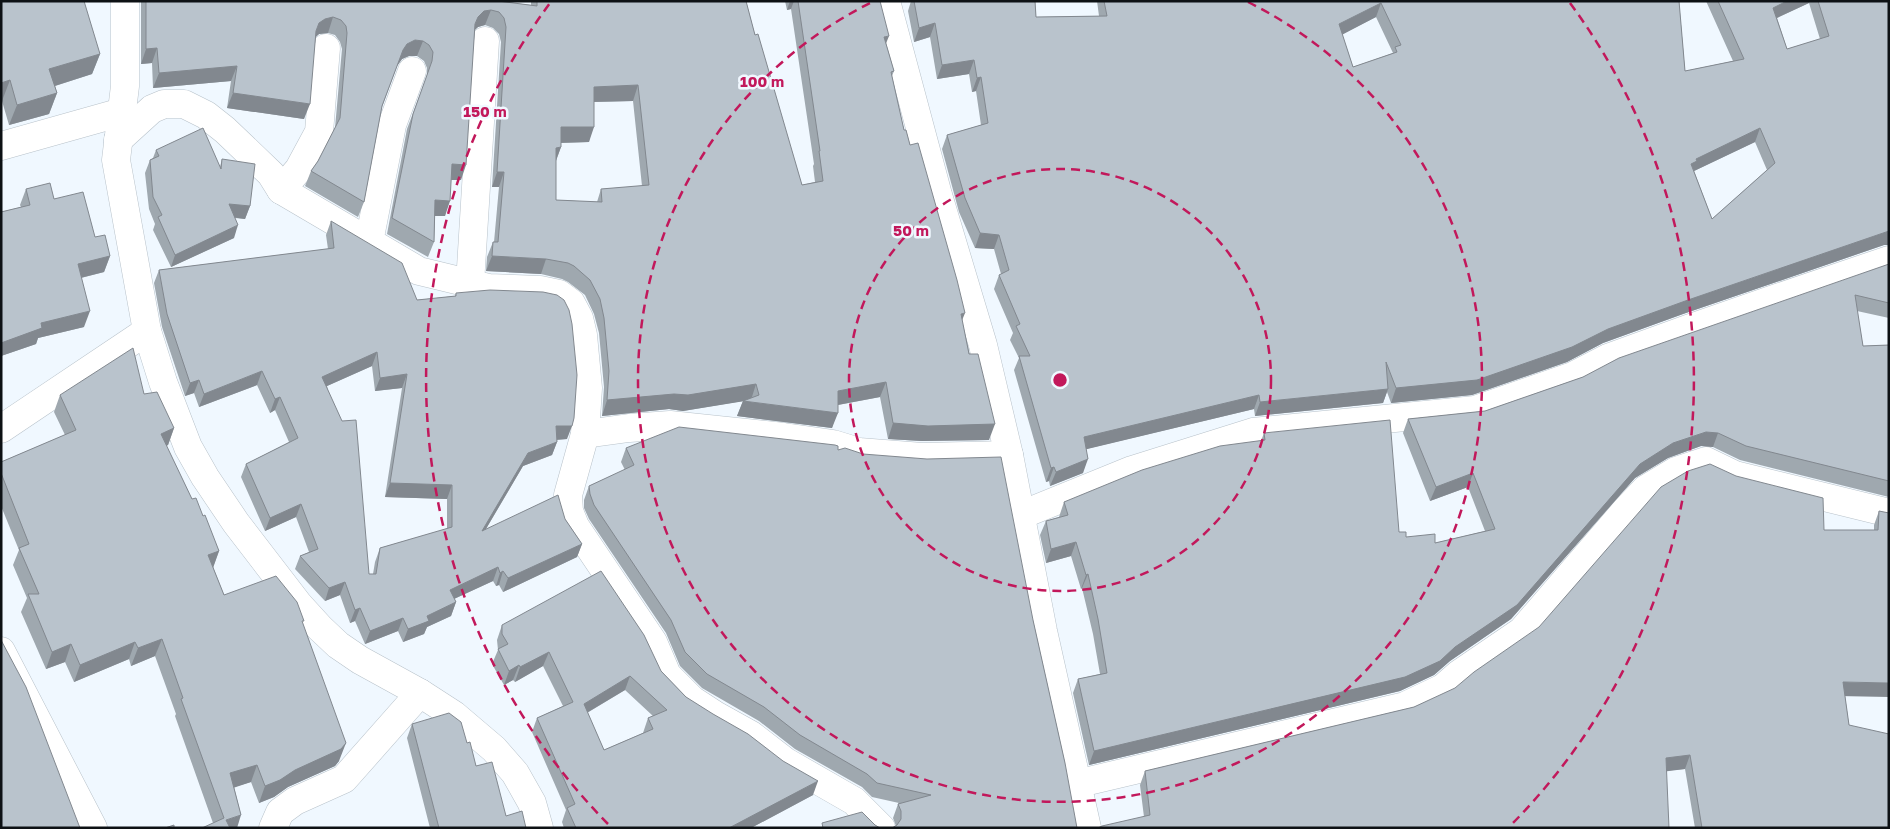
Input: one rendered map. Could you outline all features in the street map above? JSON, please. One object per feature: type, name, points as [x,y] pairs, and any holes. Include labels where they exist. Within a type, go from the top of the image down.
[{"type":"street","points":[[124,1],[124,86],[116,160],[147,331],[163,382],[188,447],[236,524],[264,562],[320,628],[338,645],[454,715],[494,749],[515,773],[532,803],[540,828]]},
{"type":"street","points":[[886,1],[938,195],[983,345],[1022,515],[1043,631],[1087,828]]},
{"type":"street","points":[[470,284],[485,41]]},
{"type":"street","points":[[281,190],[299,169],[319,132],[326,48]]},
{"type":"street","points":[[370,242],[392,125],[412,71]]},
{"type":"street","points":[[118,140],[152,109],[164,104],[184,104],[206,115],[225,130],[271,174],[281,190],[418,271],[489,288],[540,290],[559,294],[571,303],[579,318],[586,350],[588,388],[585,434],[568,495],[569,511],[575,526],[653,642],[667,675],[692,700],[751,735],[786,762],[854,800],[881,828]]},
{"type":"street","points":[[1,146],[122,112]]},
{"type":"street","points":[[1022,515],[1132,470],[1254,432],[1475,410],[1573,376],[1608,358],[1688,329],[1889,260]]},
{"type":"street","points":[[1,429],[147,331]]},
{"type":"street","points":[[585,434],[670,425],[834,444],[859,452],[922,457],[1009,455]]},
{"type":"street","points":[[1076,784],[1254,740],[1332,724],[1405,706],[1443,688],[1459,674],[1522,631],[1646,489],[1676,471],[1706,461],[1736,475],[1889,513]]},
{"type":"street","points":[[1,651],[93,828]]},
{"type":"street","points":[[273,828],[280,812],[295,801],[344,779],[420,693]]},
{"type":"building","points":[[1,1],[84,1],[100,54],[49,69],[57,93],[17,105],[10,80],[1,83]]},
{"type":"building","points":[[146,1],[498,1],[537,6],[537,1],[746,1],[755,35],[758,34],[802,185],[823,181],[798,1],[880,1],[889,36],[884,37],[894,71],[891,72],[904,130],[906,130],[910,145],[918,143],[965,313],[961,314],[969,354],[978,354],[995,424],[928,426],[893,423],[886,382],[838,391],[838,413],[743,401],[759,395],[756,384],[688,395],[674,394],[607,400],[609,371],[604,318],[600,299],[590,280],[568,263],[546,259],[492,256],[493,242],[498,242],[504,172],[497,172],[506,27],[504,18],[499,12],[484,11],[478,17],[475,24],[466,165],[452,164],[450,201],[435,200],[434,242],[392,218],[413,114],[432,61],[433,52],[429,45],[423,41],[415,40],[407,44],[403,50],[382,106],[364,202],[311,171],[340,118],[347,33],[346,26],[341,20],[333,17],[325,19],[319,23],[316,31],[310,104],[233,93],[237,66],[159,73],[157,48],[146,49]],"holes":[[[638,85],[649,185],[601,189],[602,202],[556,200],[556,148],[561,147],[561,127],[594,127],[594,87]]]},
{"type":"building","points":[[914,1],[1035,1],[1036,17],[1107,16],[1104,1],[1679,1],[1685,71],[1744,59],[1718,1],[1787,1],[1773,8],[1787,49],[1829,36],[1818,1],[1889,1],[1889,231],[1688,300],[1608,329],[1572,347],[1477,380],[1396,388],[1386,362],[1388,389],[1260,402],[1259,395],[1084,437],[1088,459],[1056,472],[1054,467],[1051,468],[1019,356],[1030,356],[1016,326],[1020,324],[999,275],[1009,270],[999,235],[980,233],[965,198],[947,135],[988,123],[981,77],[977,78],[974,60],[942,65],[935,23],[919,28]],"holes":[[[1381,3],[1401,45],[1395,47],[1397,52],[1353,67],[1339,24]],[[1760,128],[1775,163],[1712,219],[1691,164],[1697,161],[1696,159]]]},
{"type":"building","points":[[203,128],[221,169],[222,159],[255,164],[250,206],[229,204],[238,225],[175,255],[158,217],[162,215],[153,197],[150,160],[159,156],[156,150]]},
{"type":"building","points":[[50,183],[54,199],[83,192],[95,237],[105,235],[110,256],[78,264],[90,311],[41,323],[42,328],[1,343],[1,212],[30,205],[26,189]]},
{"type":"building","points":[[331,221],[402,263],[417,300],[456,296],[456,293],[490,290],[543,292],[557,295],[564,300],[569,310],[572,324],[577,375],[572,426],[556,426],[557,442],[528,453],[482,531],[558,495],[565,519],[582,544],[508,578],[503,571],[500,573],[498,567],[450,590],[456,602],[427,616],[429,621],[408,629],[403,618],[370,631],[360,608],[355,610],[345,582],[329,588],[300,556],[318,549],[301,504],[270,518],[246,464],[298,438],[280,397],[275,399],[262,371],[204,394],[199,380],[190,383],[167,314],[159,270],[334,248]],"holes":[[[377,352],[380,378],[407,374],[390,483],[452,485],[452,527],[380,548],[376,574],[369,574],[356,420],[342,421],[322,377]]]},
{"type":"building","points":[[1889,264],[1889,303],[1855,295],[1863,346],[1889,345],[1889,481],[1746,446],[1718,433],[1706,432],[1673,443],[1640,464],[1517,605],[1455,647],[1440,661],[1405,677],[1094,751],[1078,679],[1107,673],[1088,574],[1086,575],[1076,542],[1051,549],[1046,521],[1068,515],[1064,502],[1142,470],[1220,446],[1265,440],[1264,433],[1390,420],[1399,532],[1406,532],[1406,537],[1435,534],[1435,543],[1495,529],[1473,473],[1436,487],[1408,419],[1485,411],[1583,377],[1619,358]]},
{"type":"building","points":[[133,348],[144,394],[157,392],[174,428],[161,434],[192,499],[196,498],[203,516],[205,515],[219,551],[208,555],[224,595],[276,576],[297,602],[304,621],[302,621],[346,743],[341,749],[265,786],[257,765],[230,773],[241,815],[226,820],[230,828],[202,828],[224,818],[181,699],[183,698],[162,639],[138,648],[135,642],[80,665],[71,644],[52,652],[28,594],[39,594],[19,548],[29,544],[1,473],[1,462],[76,430],[60,395]]},
{"type":"building","points":[[679,427],[835,445],[838,446],[838,450],[845,448],[863,454],[927,459],[1001,457],[1077,828],[892,828],[901,819],[901,811],[898,804],[931,795],[877,783],[867,774],[800,735],[764,707],[707,674],[685,652],[671,620],[594,505],[589,486],[634,465],[626,448]]},
{"type":"building","points":[[1710,464],[1736,476],[1823,498],[1824,530],[1878,530],[1879,511],[1889,513],[1889,683],[1843,682],[1849,725],[1889,734],[1889,828],[1702,828],[1690,755],[1666,758],[1669,828],[1098,828],[1150,815],[1145,771],[1414,707],[1455,688],[1474,672],[1539,627],[1661,487],[1688,471]]},
{"type":"building","points":[[601,571],[644,635],[661,671],[686,697],[748,734],[783,761],[818,781],[729,828],[576,828],[567,808],[575,804],[537,718],[573,702],[549,652],[509,671],[498,649],[508,644],[502,634],[502,625]],"holes":[[[630,676],[667,710],[648,718],[653,729],[604,750],[584,704]]]},
{"type":"building","points":[[1,640],[26,687],[80,828],[1,828]]},
{"type":"building","points":[[449,713],[461,722],[467,743],[470,742],[476,766],[492,762],[506,816],[522,811],[526,828],[439,828],[412,724]]},
{"type":"building","points":[[862,812],[880,828],[823,828],[822,823]]}]
